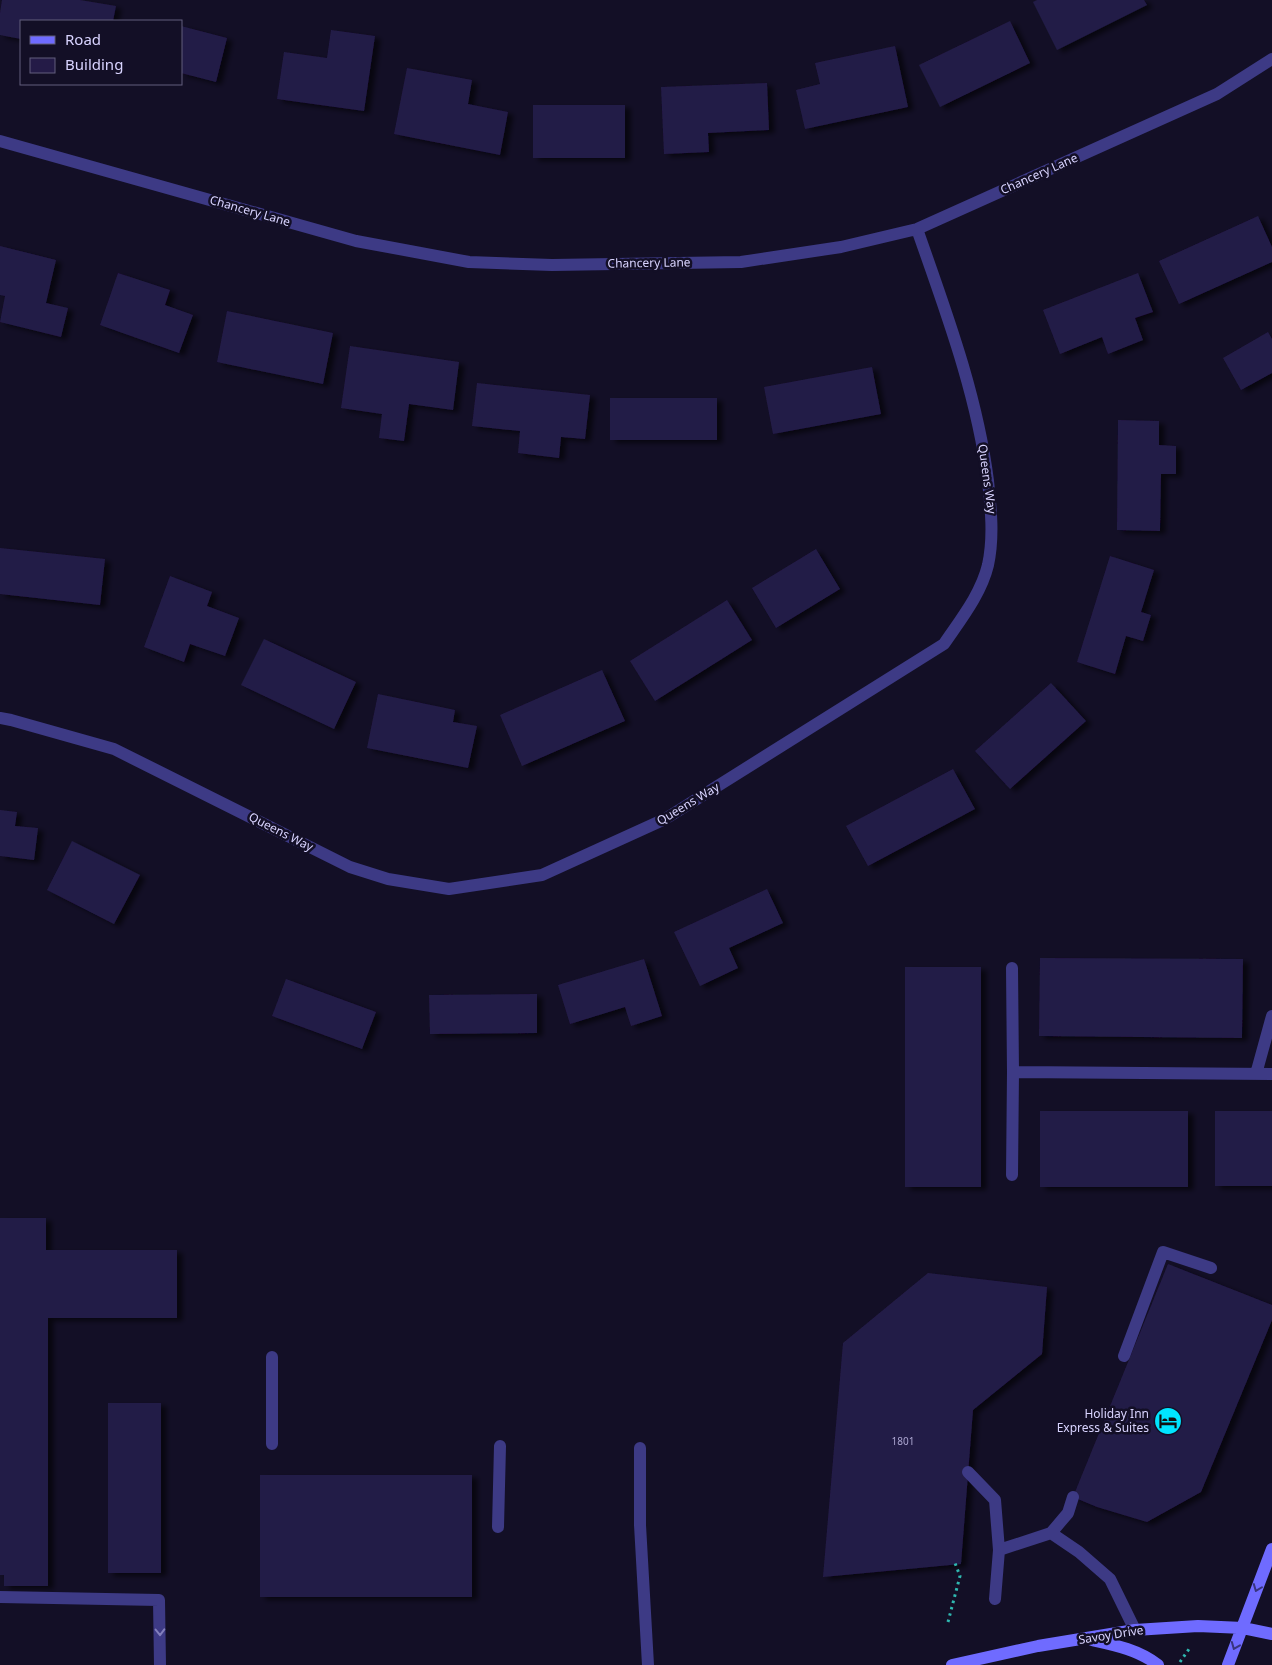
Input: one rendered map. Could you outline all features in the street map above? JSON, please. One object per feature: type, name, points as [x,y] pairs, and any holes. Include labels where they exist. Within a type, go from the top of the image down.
[{"type":"street","name":"Chancery Lane","points":[[0,141],[356,240],[469,262],[552,265],[741,262],[841,247],[917,229],[1217,94],[1272,59]]},
{"type":"street","name":"Queens Way","points":[[0,718],[114,749],[350,867],[388,879],[450,889],[542,875],[665,820],[944,644],[972,603],[988,565],[993,519],[984,448],[959,350],[917,229]]},
{"type":"street","points":[[1012,968],[1012,1174]]},
{"type":"street","points":[[1256,1074],[1272,1016]]},
{"type":"street","points":[[1013,1072],[1272,1074]]},
{"type":"street","points":[[1124,1356],[1163,1252],[1212,1268]]},
{"type":"street","points":[[272,1357],[272,1444]]},
{"type":"street","points":[[498,1527],[500,1446]]},
{"type":"street","points":[[640,1448],[640,1525],[648,1665]]},
{"type":"street","points":[[968,1472],[995,1500],[999,1550],[995,1599]]},
{"type":"street","points":[[999,1550],[1051,1533],[1068,1513],[1073,1497]]},
{"type":"street","points":[[1051,1533],[1079,1552],[1110,1579],[1135,1630]]},
{"type":"street","points":[[1228,1665],[1272,1548]]},
{"type":"street","points":[[0,1597],[159,1600],[160,1665]]},
{"type":"street","name":"Savoy Drive","points":[[952,1665],[1038,1646],[1135,1630],[1198,1626],[1243,1628],[1272,1634]]},
{"type":"street","points":[[1087,1639],[1120,1646],[1158,1665]]},
{"type":"path","points":[[948,1622],[960,1576],[955,1563]]},
{"type":"path","points":[[1178,1665],[1190,1646]]},
{"type":"building","points":[[2,0],[80,0],[116,6],[113,20],[20,20],[20,39],[0,35]]},
{"type":"building","points":[[1037,0],[1144,0],[1147,5],[1057,50],[1033,2]]},
{"type":"building","points":[[1010,21],[1030,63],[940,107],[919,65]]},
{"type":"building","points":[[182,26],[227,38],[216,82],[182,73]]},
{"type":"building","points":[[331,30],[375,36],[364,111],[277,99],[284,52],[327,58]]},
{"type":"building","points":[[895,46],[908,107],[805,129],[796,90],[820,84],[815,63]]},
{"type":"building","points":[[407,68],[472,80],[468,104],[508,112],[500,155],[394,134]]},
{"type":"building","points":[[767,83],[769,130],[708,133],[709,152],[664,154],[661,87]]},
{"type":"building","points":[[533,105],[625,105],[625,158],[533,158]]},
{"type":"building","points":[[1258,216],[1272,247],[1272,262],[1179,304],[1159,261]]},
{"type":"building","points":[[0,246],[56,260],[46,303],[68,308],[61,337],[0,322],[5,296],[0,295]]},
{"type":"building","points":[[118,273],[170,290],[165,305],[193,315],[179,353],[100,325]]},
{"type":"building","points":[[1138,273],[1153,312],[1135,318],[1143,340],[1108,354],[1102,337],[1060,354],[1043,310]]},
{"type":"building","points":[[227,311],[333,333],[323,384],[217,362]]},
{"type":"building","points":[[1268,332],[1272,339],[1272,373],[1241,390],[1223,358]]},
{"type":"building","points":[[350,346],[459,362],[453,410],[409,404],[404,441],[379,438],[382,414],[341,408]]},
{"type":"building","points":[[872,367],[881,414],[773,434],[764,387]]},
{"type":"building","points":[[477,383],[590,395],[585,439],[561,437],[559,458],[518,453],[520,431],[472,426]]},
{"type":"building","points":[[610,398],[717,398],[717,440],[610,440]]},
{"type":"building","points":[[1118,420],[1159,421],[1159,445],[1176,446],[1176,474],[1161,474],[1160,531],[1117,530]]},
{"type":"building","points":[[0,548],[105,559],[100,605],[0,594]]},
{"type":"building","points":[[816,549],[840,589],[776,628],[752,588]]},
{"type":"building","points":[[1110,556],[1154,570],[1141,612],[1151,615],[1143,641],[1126,636],[1115,674],[1077,662]]},
{"type":"building","points":[[170,576],[212,592],[207,606],[239,618],[225,656],[190,644],[184,662],[144,647]]},
{"type":"building","points":[[727,600],[752,640],[655,701],[630,661]]},
{"type":"building","points":[[264,639],[356,682],[334,729],[241,685]]},
{"type":"building","points":[[602,670],[625,721],[522,766],[500,715]]},
{"type":"building","points":[[1051,683],[1086,721],[1010,789],[975,751]]},
{"type":"building","points":[[378,694],[455,710],[453,722],[477,726],[468,768],[367,748]]},
{"type":"building","points":[[953,769],[975,809],[868,866],[846,826]]},
{"type":"building","points":[[0,810],[17,812],[15,826],[38,828],[34,860],[0,856]]},
{"type":"building","points":[[72,841],[140,875],[114,924],[47,890]]},
{"type":"building","points":[[767,889],[783,923],[729,948],[738,968],[700,986],[674,932]]},
{"type":"building","points":[[1040,958],[1243,959],[1242,1038],[1039,1036]]},
{"type":"building","points":[[644,959],[662,1016],[631,1026],[625,1007],[570,1024],[558,985]]},
{"type":"building","points":[[905,967],[981,967],[981,1187],[905,1187]]},
{"type":"building","points":[[286,979],[376,1012],[362,1049],[272,1016]]},
{"type":"building","points":[[537,994],[537,1033],[430,1034],[429,995]]},
{"type":"building","points":[[1040,1111],[1188,1111],[1188,1187],[1040,1187]]},
{"type":"building","points":[[1215,1111],[1272,1111],[1272,1186],[1215,1186]]},
{"type":"building","points":[[0,1218],[46,1218],[46,1250],[177,1250],[177,1318],[48,1318],[48,1586],[4,1586],[4,1575],[0,1575]]},
{"type":"building","name":"Holiday Inn Express & Suites","points":[[1168,1264],[1272,1305],[1272,1320],[1201,1492],[1147,1522],[1097,1507],[1073,1497]]},
{"type":"building","points":[[928,1273],[1047,1287],[1042,1354],[973,1410],[961,1564],[823,1577],[843,1343]]},
{"type":"building","points":[[108,1403],[161,1403],[161,1573],[108,1573]]},
{"type":"building","points":[[260,1475],[472,1475],[472,1597],[260,1597]]},
{"type":"place","name":"Holiday Inn Express & Suites","points":[[1168,1421]]}]
